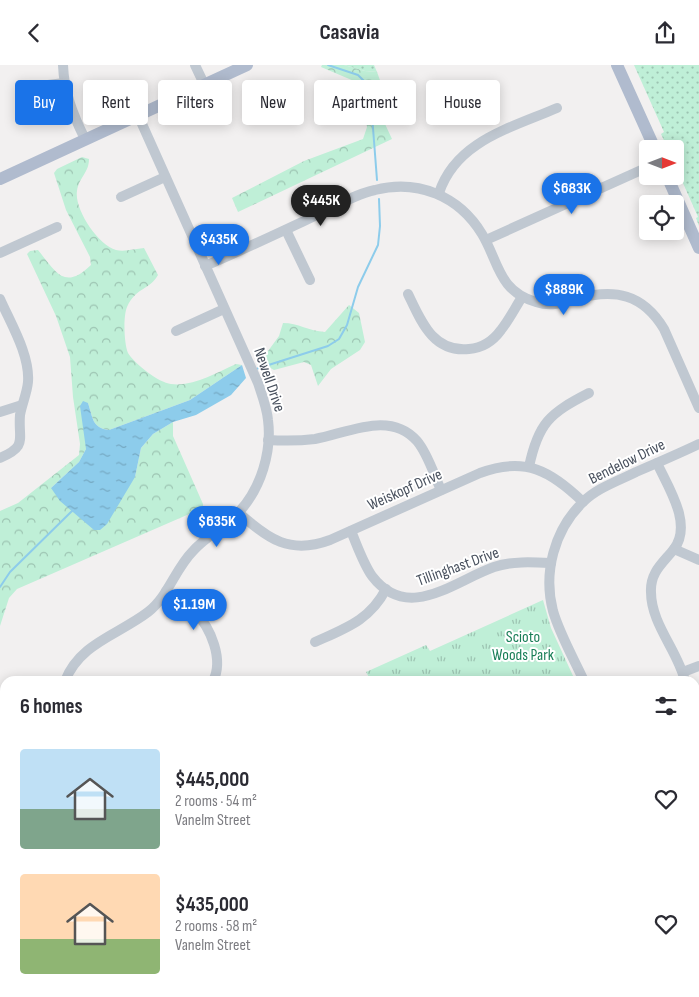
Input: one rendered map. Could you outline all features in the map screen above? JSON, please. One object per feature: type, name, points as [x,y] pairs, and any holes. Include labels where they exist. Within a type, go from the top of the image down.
[{"type":"main road","points":[[213,80],[247,65]]},
{"type":"main road","points":[[617,65],[651,140]]},
{"type":"main road","points":[[0,179],[116,125]]},
{"type":"main road","points":[[671,185],[699,249]]},
{"type":"street","points":[[63,65],[64,80]]},
{"type":"street","points":[[195,65],[202,80]]},
{"type":"street","points":[[439,193],[449,169],[471,147],[557,108]]},
{"type":"street","points":[[73,113],[85,139]]},
{"type":"street","name":"Newell Drive","points":[[68,676],[74,663],[94,644],[134,623],[151,610],[192,552],[239,513],[251,497],[260,479],[266,460],[268,419],[255,376],[142,125]]},
{"type":"street","points":[[486,240],[639,171]]},
{"type":"street","points":[[122,197],[165,177]]},
{"type":"street","points":[[205,266],[374,189],[408,187],[439,193],[458,205],[466,213],[486,240],[505,282],[522,297],[546,305],[564,303],[601,294],[617,295],[631,298],[644,305],[664,329],[699,408]]},
{"type":"street","points":[[0,253],[57,227]]},
{"type":"street","points":[[286,229],[310,280]]},
{"type":"street","points":[[408,294],[422,324],[432,337],[445,346],[460,350],[488,343],[501,331],[522,297]]},
{"type":"street","points":[[0,299],[28,365],[28,385],[22,405],[21,433],[18,447],[13,453],[0,458]]},
{"type":"street","points":[[176,331],[224,309]]},
{"type":"street","points":[[529,467],[536,439],[547,421],[555,413],[590,393]]},
{"type":"street","points":[[0,413],[22,405]]},
{"type":"street","points":[[268,440],[315,439],[368,426],[391,425],[411,435],[418,443],[441,490]]},
{"type":"street","name":"Bendelow Drive","points":[[582,676],[554,613],[549,585],[551,563],[562,530],[583,502],[599,490],[699,444]]},
{"type":"street","points":[[657,463],[680,516],[680,535],[674,549],[657,568],[653,577],[651,593],[654,611],[684,676]]},
{"type":"street","name":"Weiskopf Drive","points":[[239,513],[268,537],[292,545],[310,546],[351,531],[491,469],[511,466],[529,467],[550,475],[583,502]]},
{"type":"street","points":[[315,642],[364,617],[376,605],[386,589],[372,575],[351,531]]},
{"type":"street","points":[[674,549],[699,560]]},
{"type":"street","name":"Tillinghast Drive","points":[[386,589],[400,596],[423,598],[500,566],[520,562],[551,563]]},
{"type":"street","points":[[166,591],[190,607],[202,620],[218,655],[218,667],[215,676]]},
{"type":"street","points":[[685,676],[699,666]]},
{"type":"green space","points":[[322,65],[344,65],[365,71],[377,72],[380,80],[352,80],[321,67]]},
{"type":"green space","points":[[344,65],[374,65],[377,72],[365,71]]},
{"type":"green space","points":[[634,65],[699,65],[699,226],[696,218],[698,217],[684,185],[684,140],[664,140],[661,134],[664,132]]},
{"type":"green space","points":[[367,125],[386,125],[392,139],[238,212],[232,198],[304,161],[363,139]]},
{"type":"green space","points":[[82,157],[89,159],[86,172],[77,191],[79,207],[83,216],[95,234],[109,247],[126,251],[144,248],[158,275],[151,284],[131,300],[127,307],[125,337],[128,353],[131,357],[154,376],[171,384],[196,381],[236,364],[242,365],[190,400],[109,430],[96,425],[88,403],[86,449],[79,462],[51,488],[135,477],[141,448],[153,434],[173,422],[173,436],[203,504],[203,508],[17,589],[9,598],[0,626],[0,511],[18,503],[79,455],[80,444],[73,397],[70,357],[56,316],[27,254],[30,251],[38,250],[56,271],[67,277],[74,277],[82,273],[91,265],[90,257],[66,210],[54,173],[57,169]]},
{"type":"green space","points":[[349,305],[359,313],[365,342],[360,350],[331,369],[318,386],[311,365],[304,362],[274,370],[260,362],[279,336],[283,323],[325,332]]},
{"type":"green space","name":"Scioto Woods Park","points":[[543,600],[551,628],[573,676],[368,676],[366,672],[426,645],[430,651]]},
{"type":"water","points":[[242,365],[246,378],[231,395],[196,415],[173,422],[153,434],[141,448],[135,477],[107,524],[100,530],[94,530],[60,501],[51,488],[79,462],[86,449],[80,406],[83,401],[88,403],[96,425],[109,430],[190,400]]},
{"type":"waterway","points":[[328,65],[358,75],[368,85],[377,180]]},
{"type":"waterway","points":[[256,369],[328,346],[339,339],[347,325],[358,287],[378,245],[380,226],[379,199]]},
{"type":"waterway","points":[[0,587],[10,572],[73,510]]}]
